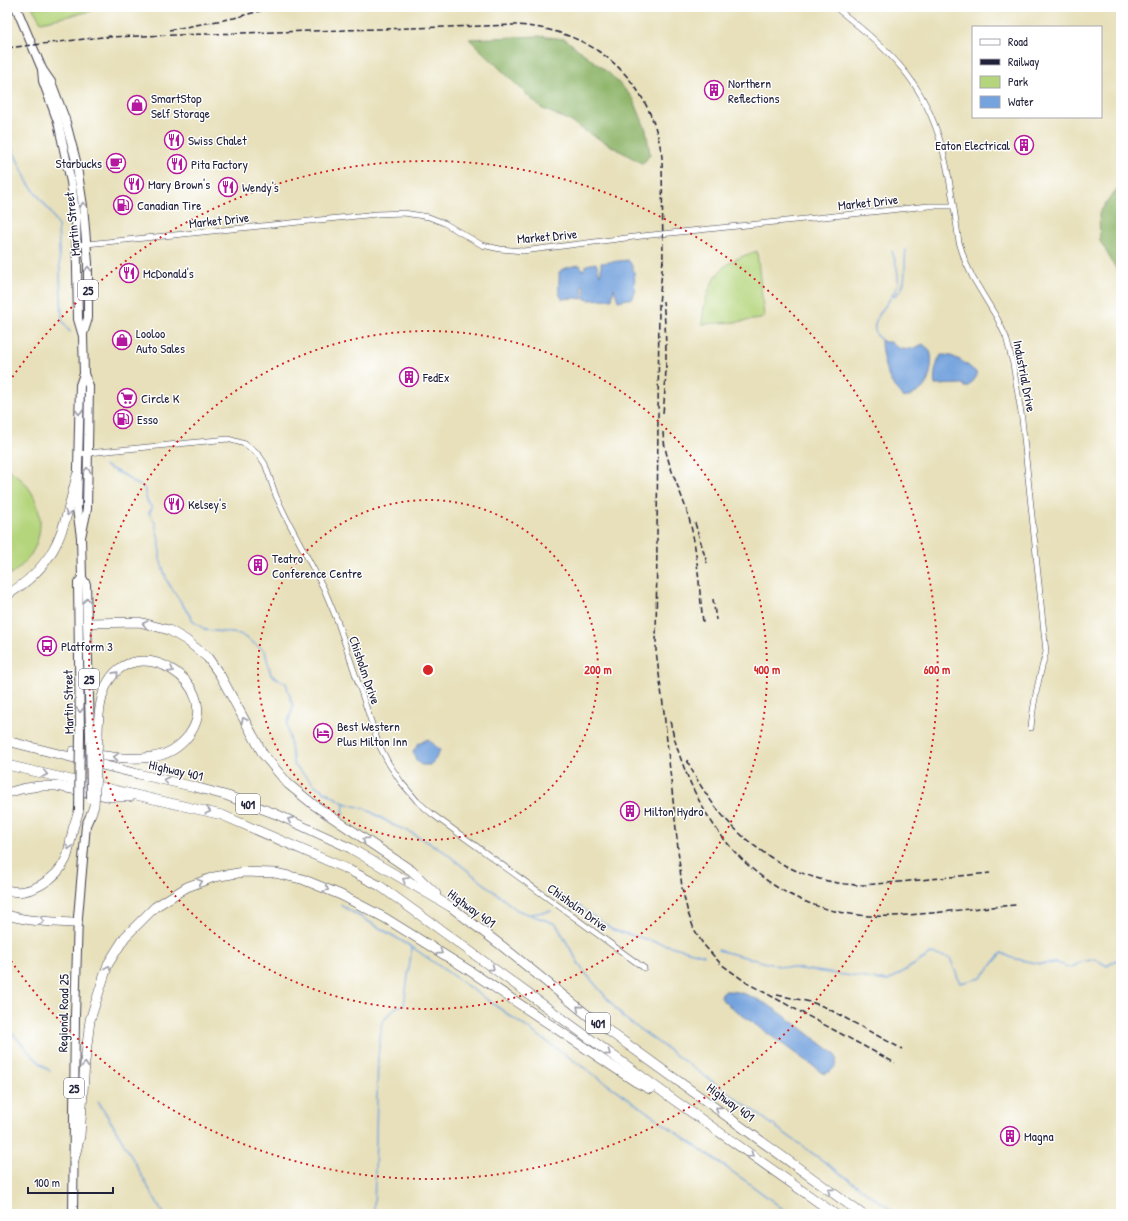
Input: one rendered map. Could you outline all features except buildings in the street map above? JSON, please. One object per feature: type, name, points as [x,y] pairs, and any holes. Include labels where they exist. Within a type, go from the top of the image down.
[{"type":"highway","points":[[7,595],[19,588],[34,575],[48,559],[58,542],[64,526],[77,475]]},
{"type":"highway","points":[[88,623],[139,622],[169,630],[186,640],[208,658],[220,675],[263,754],[288,784],[314,805],[412,871],[451,907]]},
{"type":"highway","points":[[27,745],[115,757],[153,757],[169,752],[182,743],[191,732],[196,721],[198,709],[196,696],[190,685],[181,676],[156,662],[134,661],[123,666],[114,674],[107,686],[94,736],[94,806],[91,814]]},
{"type":"highway","name":"Highway 401","points":[[7,741],[228,796],[276,814],[350,848],[451,907],[591,1018],[862,1214]]},
{"type":"highway","name":"401","points":[[7,765],[222,815],[349,870],[380,886],[674,1100],[835,1214]]},
{"type":"highway","points":[[7,793],[39,786],[57,786],[112,797],[143,796]]},
{"type":"highway","points":[[7,890],[22,892],[34,889],[48,881],[58,870],[66,858],[72,831],[79,810]]},
{"type":"highway","points":[[74,1160],[80,1136],[85,1062],[90,1020],[108,964],[125,936],[155,906],[187,887],[214,877],[244,872],[275,873],[302,879],[341,895],[385,918],[467,969],[636,1082],[674,1100]]},
{"type":"highway","points":[[7,915],[16,918],[50,922],[78,923]]},
{"type":"main road","name":"Martin Street","points":[[16,7],[42,69],[43,81],[58,122],[71,182],[76,218],[78,319],[83,336],[84,374],[89,386],[87,509],[81,537]]},
{"type":"main road","name":"Martin Street","points":[[42,69],[50,78],[65,119],[84,206],[87,244],[88,318],[83,336]]},
{"type":"main road","name":"Martin Street","points":[[84,374],[80,385],[77,509],[81,537],[82,578],[86,584],[94,736]]},
{"type":"main road","name":"Martin Street","points":[[82,578],[78,583],[80,733],[79,810],[86,825]]},
{"type":"main road","name":"Regional Road 25","points":[[72,1214],[78,923],[86,825],[91,814]]},
{"type":"street","name":"Industrial Drive","points":[[834,7],[891,55],[906,73],[932,115],[940,135],[947,165],[959,242],[965,261],[1006,337],[1016,380],[1022,419],[1046,652],[1037,685],[1031,728]]},
{"type":"street","name":"Market Drive","points":[[77,245],[377,214],[404,213],[429,217],[482,245],[500,249],[523,250],[929,206],[953,206]]},
{"type":"street","name":"Chisholm Drive","points":[[78,454],[228,439],[245,444],[259,455],[268,470],[276,496],[287,519],[324,589],[337,620],[378,742],[389,764],[403,785],[417,801],[432,814],[644,968]]},
{"type":"green space","points":[[32,7],[92,7],[92,11],[41,22]]},
{"type":"green space","points":[[539,36],[565,39],[611,75],[633,98],[646,130],[650,154],[643,164],[570,121],[541,108],[469,39]]},
{"type":"green space","points":[[1121,183],[1121,277],[1100,241],[1099,213]]},
{"type":"green space","points":[[757,251],[764,316],[761,319],[702,324],[705,301],[714,279],[719,272],[731,262]]},
{"type":"green space","points":[[7,469],[21,480],[32,493],[38,507],[40,523],[38,538],[32,553],[21,566],[7,576]]},
{"type":"water","points":[[628,260],[631,263],[634,273],[635,283],[633,298],[618,301],[614,288],[612,299],[588,300],[585,298],[584,285],[582,287],[583,299],[562,299],[560,296],[559,272],[562,270],[580,265],[583,271],[586,265],[596,263],[600,275],[601,263]]},
{"type":"water","points":[[881,340],[891,342],[898,348],[902,349],[915,348],[923,344],[929,349],[932,359],[931,370],[928,381],[918,392],[903,398],[893,385],[885,368]]},
{"type":"water","points":[[941,355],[956,358],[976,372],[975,379],[968,387],[965,387],[963,384],[935,385],[935,370]]},
{"type":"water","points":[[428,739],[440,750],[435,760],[430,765],[421,765],[416,760],[413,752],[418,744]]},
{"type":"water","points":[[725,991],[739,992],[753,997],[782,1014],[834,1053],[837,1060],[834,1068],[828,1073],[824,1074],[724,1002],[721,997],[722,993]]},
{"type":"waterway","points":[[7,137],[28,183],[50,211],[58,225],[62,320],[70,332]]},
{"type":"waterway","points":[[894,296],[899,292],[904,281],[906,250]]},
{"type":"waterway","points":[[881,340],[876,333],[875,326],[877,319],[896,289],[898,281],[897,269],[892,251]]},
{"type":"waterway","points":[[105,466],[126,476],[134,483],[144,487],[147,501],[152,508],[149,513],[155,522],[160,546],[160,559],[167,581],[194,622],[206,630],[240,634],[265,651],[271,675],[286,683],[293,707],[287,725],[294,765],[316,786],[344,803],[366,809],[442,850],[517,910],[556,924],[582,969],[624,1018],[897,1214]]},
{"type":"waterway","points":[[343,815],[344,803]]},
{"type":"waterway","points":[[341,904],[412,947],[747,1182],[790,1214]]},
{"type":"waterway","points":[[576,904],[613,930],[704,955]]},
{"type":"waterway","points":[[531,914],[551,911]]},
{"type":"waterway","points":[[374,1214],[378,1056],[382,1022],[396,1007],[404,1005],[412,947]]},
{"type":"waterway","points":[[718,950],[779,966],[888,981],[931,954],[950,958],[960,983],[981,978],[1002,953],[1012,958],[1040,964],[1057,963],[1070,968],[1081,962],[1095,959],[1107,966],[1121,957]]},
{"type":"waterway","points":[[7,1027],[33,1056],[50,1071]]},
{"type":"waterway","points":[[98,1101],[121,1138],[163,1214]]},
{"type":"railway","points":[[169,30],[234,18],[274,7]]},
{"type":"railway","points":[[106,37],[515,25],[544,29],[570,36],[593,48],[614,63],[631,82],[646,104],[656,129],[662,157],[663,263]]},
{"type":"railway","points":[[7,48],[111,36]]},
{"type":"railway","points":[[663,259],[659,304],[656,651],[664,712],[682,888],[688,913],[694,929],[703,944],[721,964],[747,983],[895,1063]]},
{"type":"railway","points":[[663,301],[666,357],[663,413]]},
{"type":"railway","points":[[663,432],[664,444],[670,466],[687,511],[693,534],[703,622]]},
{"type":"railway","points":[[695,523],[707,563]]},
{"type":"railway","points":[[713,599],[716,620]]},
{"type":"railway","points":[[670,721],[680,757],[694,791],[712,822],[733,850],[759,874],[788,894],[822,907],[868,916],[932,913],[1016,905]]},
{"type":"railway","points":[[687,760],[700,784],[716,807],[734,828],[755,846],[778,861],[802,873],[829,881],[857,885],[990,873]]},
{"type":"railway","points":[[777,995],[811,1002],[825,1007],[902,1049]]},
{"type":"place","name":"Northern Reflections","points":[[714,90]]},
{"type":"place","name":"SmartStop Self Storage","points":[[137,105]]},
{"type":"place","name":"Swiss Chalet","points":[[174,140]]},
{"type":"place","name":"Eaton Electrical","points":[[1024,145]]},
{"type":"place","name":"Starbucks","points":[[116,163]]},
{"type":"place","name":"Pita Factory","points":[[177,164]]},
{"type":"place","name":"Mary Brown's","points":[[134,184]]},
{"type":"place","name":"Wendy's","points":[[228,187]]},
{"type":"place","name":"Canadian Tire","points":[[123,205]]},
{"type":"place","name":"McDonald's","points":[[129,273]]},
{"type":"place","name":"Looloo Auto Sales","points":[[122,340]]},
{"type":"place","name":"FedEx","points":[[409,377]]},
{"type":"place","name":"Circle K","points":[[127,398]]},
{"type":"place","name":"Esso","points":[[123,419]]},
{"type":"place","name":"Kelsey's","points":[[174,504]]},
{"type":"place","name":"Teatro Conference Centre","points":[[258,565]]},
{"type":"place","name":"Platform 3","points":[[47,646]]},
{"type":"place","name":"Best Western Plus Milton Inn","points":[[323,733]]},
{"type":"place","name":"Milton Hydro","points":[[630,811]]},
{"type":"place","name":"Magna","points":[[1010,1136]]}]
